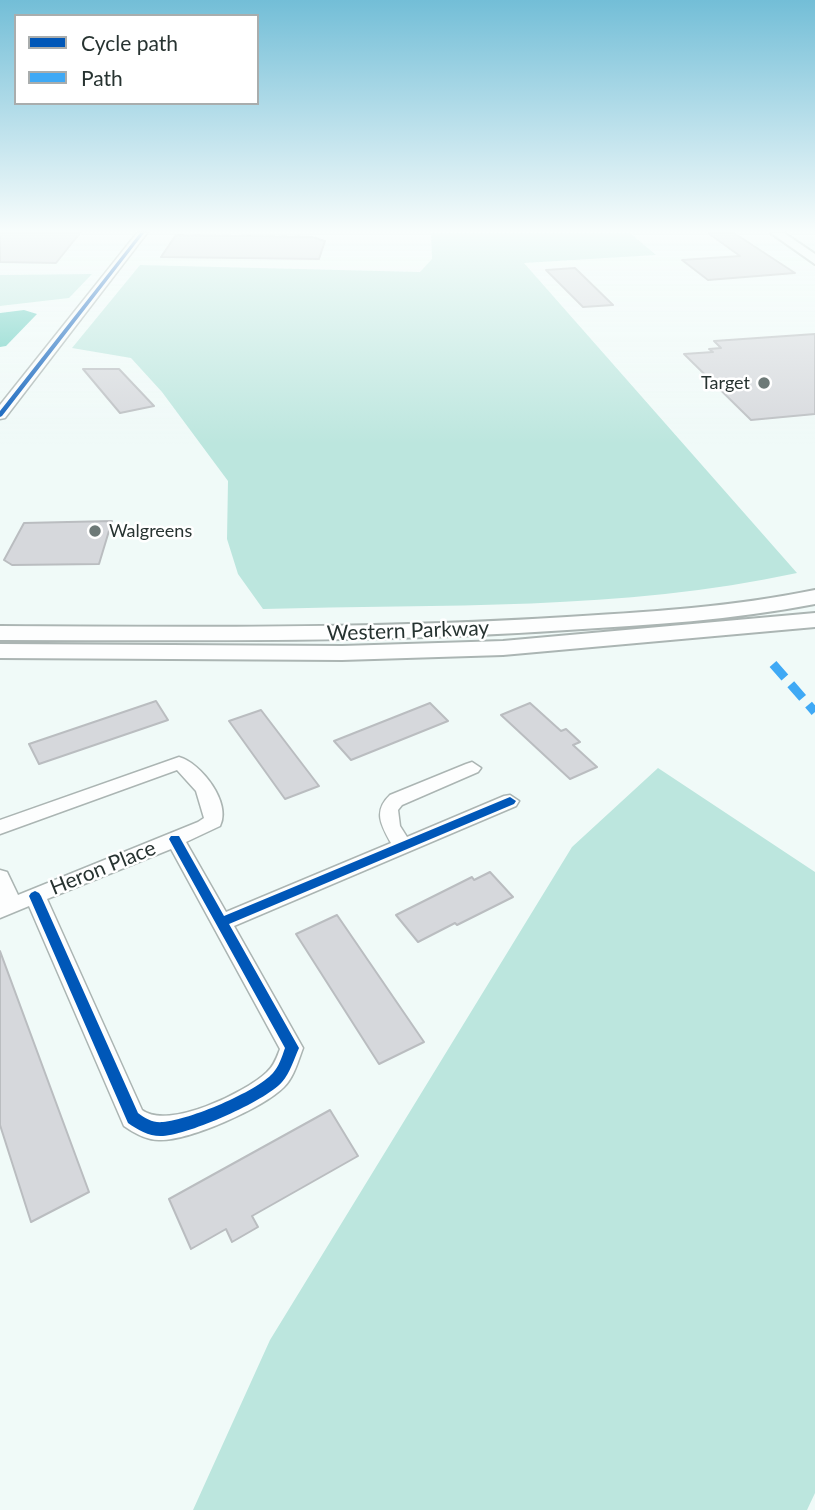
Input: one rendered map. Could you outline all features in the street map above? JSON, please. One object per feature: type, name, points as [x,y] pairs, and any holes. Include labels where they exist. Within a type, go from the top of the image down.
[{"type":"main road","name":"Western Parkway","points":[[0,632],[319,634],[496,628],[756,608],[815,597]]},
{"type":"main road","name":"Western Parkway","points":[[0,651],[342,653],[503,648],[815,620]]},
{"type":"street","points":[[0,415],[87,303]]},
{"type":"street","name":"Heron Place","points":[[0,827],[178,763],[189,768],[215,810],[213,821],[205,827],[6,908]]},
{"type":"street","points":[[403,847],[391,826],[388,808],[396,800],[472,768]]},
{"type":"street","points":[[222,922],[510,802]]},
{"type":"street","points":[[35,896],[133,1118],[144,1127],[164,1129],[205,1117],[267,1087],[277,1078],[292,1048],[175,839]]},
{"type":"street","points":[[0,877],[6,908]]},
{"type":"shaded area","points":[[108,303],[560,303],[797,573],[665,594],[598,600],[263,609],[238,574],[227,539],[228,481],[162,392],[131,358],[72,348]]},
{"type":"shaded area","points":[[24,310],[37,314],[6,346],[0,347],[0,313]]},
{"type":"shaded area","points":[[658,768],[815,872],[815,1493],[807,1510],[193,1510],[270,1340],[572,847]]},
{"type":"building","points":[[579,303],[613,305],[583,307]]},
{"type":"building","name":"Target","points":[[815,334],[815,414],[751,420],[684,354],[713,352],[709,349],[721,348],[714,341]]},
{"type":"building","points":[[83,369],[119,369],[154,406],[120,413]]},
{"type":"building","name":"Walgreens","points":[[112,521],[99,564],[12,565],[4,560],[24,523]]},
{"type":"building","points":[[156,701],[168,720],[39,764],[29,744]]},
{"type":"building","points":[[430,703],[448,721],[351,760],[334,741]]},
{"type":"building","points":[[530,703],[561,731],[566,729],[580,742],[573,745],[597,767],[570,779],[501,715]]},
{"type":"building","points":[[261,710],[319,786],[285,799],[229,721]]},
{"type":"building","points":[[490,872],[513,897],[457,925],[455,923],[418,942],[396,915],[472,877],[474,880]]},
{"type":"building","points":[[337,915],[424,1042],[379,1064],[296,934]]},
{"type":"building","points":[[0,951],[89,1192],[31,1222],[0,1125]]},
{"type":"building","points":[[330,1110],[358,1156],[252,1216],[258,1227],[232,1242],[226,1229],[191,1249],[169,1199]]},
{"type":"marked path","points":[[773,664],[815,712]]},
{"type":"cycle path","points":[[0,415],[87,303]]},
{"type":"cycle path","points":[[222,922],[510,801]]},
{"type":"cycle path","points":[[35,896],[133,1118],[147,1126],[163,1129],[205,1117],[269,1085],[279,1075],[292,1048],[175,839]]},
{"type":"place","name":"Target","points":[[764,383]]},
{"type":"place","name":"Walgreens","points":[[95,531]]}]
